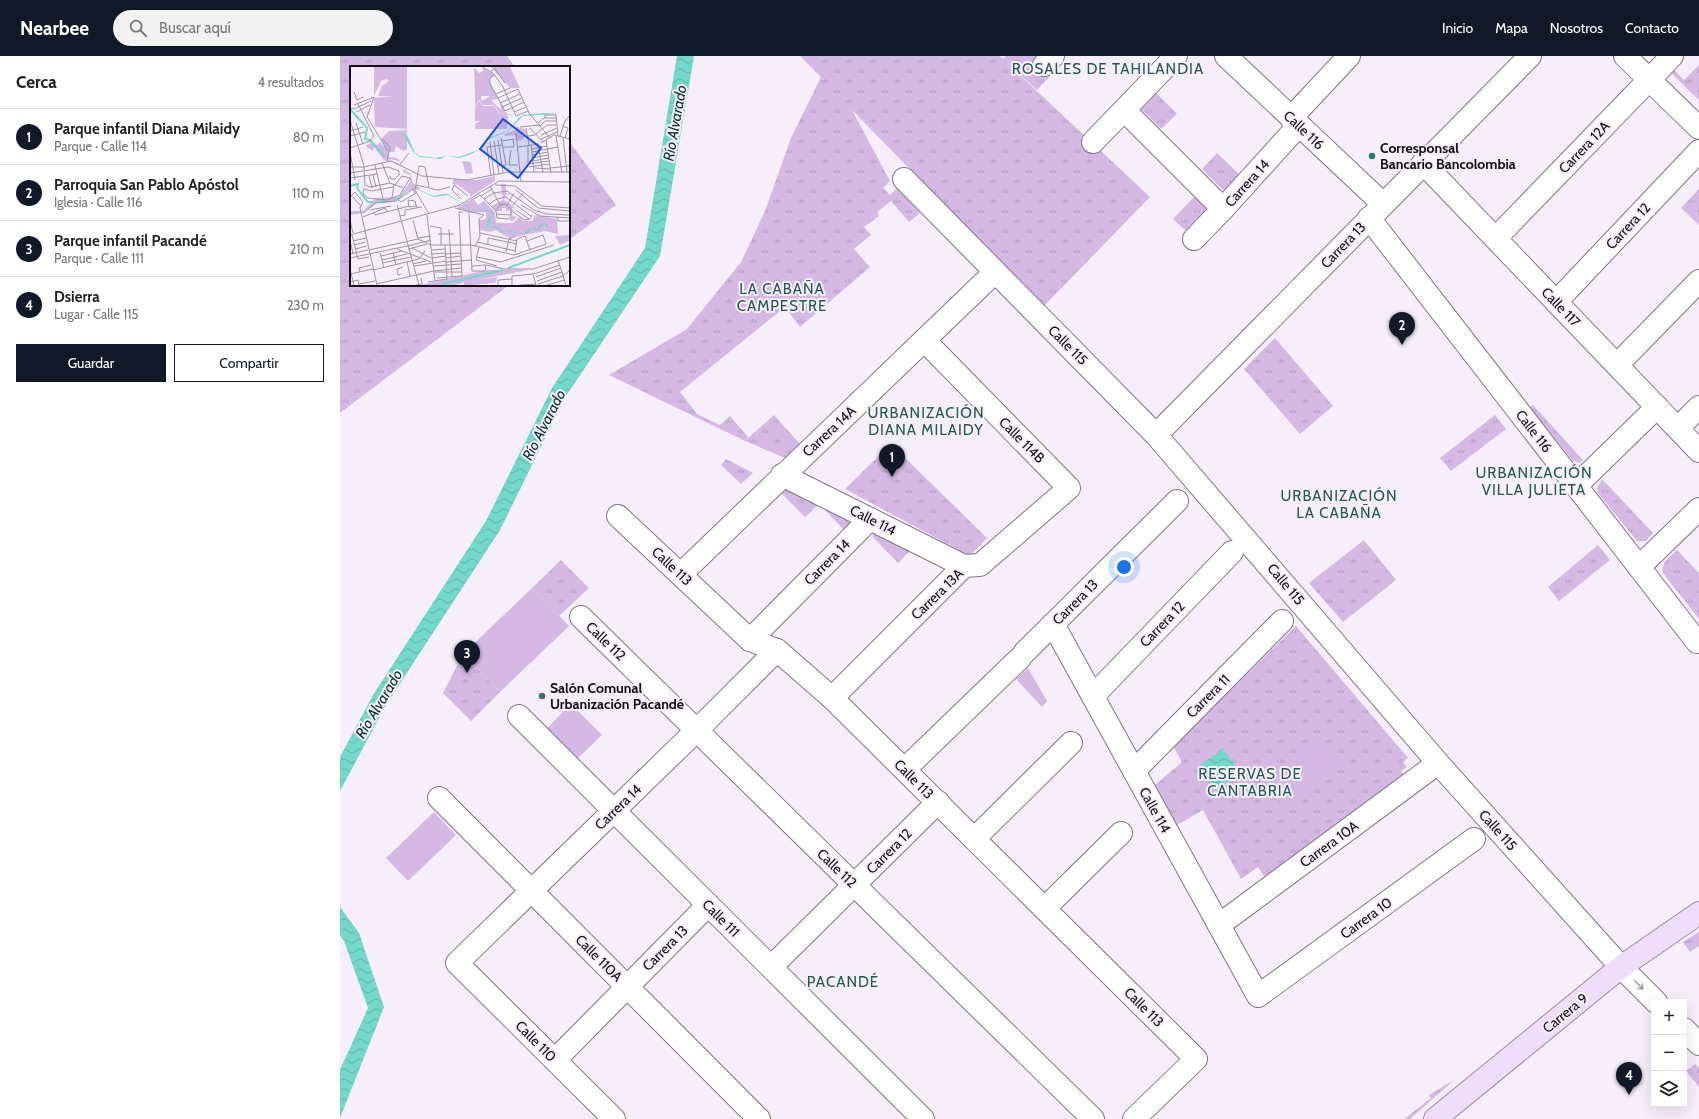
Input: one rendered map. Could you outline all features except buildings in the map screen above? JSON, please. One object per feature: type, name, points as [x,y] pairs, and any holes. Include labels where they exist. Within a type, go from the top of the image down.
[{"type":"main road","name":"Carrera 9","points":[[1435,1119],[1621,967],[1699,913]]},
{"type":"street","points":[[1093,142],[1176,56]]},
{"type":"street","name":"Calle 116","points":[[1226,56],[1295,122],[1376,211],[1576,486],[1697,642],[1699,642]]},
{"type":"street","name":"Carrera 14","points":[[1194,239],[1223,210],[1349,56]]},
{"type":"street","name":"Carrera 13","points":[[1156,435],[1530,56]]},
{"type":"street","points":[[1625,56],[1699,128]]},
{"type":"street","name":"Carrera 12A","points":[[1496,238],[1672,56]]},
{"type":"street","points":[[1124,110],[1223,210]]},
{"type":"street","name":"Carrera 12","points":[[1556,302],[1699,151]]},
{"type":"street","name":"Calle 117","points":[[1423,163],[1699,450]]},
{"type":"street","name":"Calle 115","points":[[904,179],[1156,435],[1438,763],[1621,967],[1653,999]]},
{"type":"street","name":"Carrera 14A","points":[[681,574],[782,475],[995,272]]},
{"type":"street","points":[[1618,366],[1699,281]]},
{"type":"street","name":"Calle 114B","points":[[924,340],[1069,488]]},
{"type":"street","points":[[1576,486],[1657,407]]},
{"type":"street","points":[[1678,428],[1699,407]]},
{"type":"street","name":"Calle 114","points":[[782,475],[964,566]]},
{"type":"street","name":"Carrera 13A","points":[[832,698],[964,566],[980,565],[1069,488]]},
{"type":"street","name":"Carrera 13","points":[[905,769],[1177,501]]},
{"type":"street","points":[[1639,567],[1699,509]]},
{"type":"street","name":"Calle 113","points":[[618,516],[750,640],[776,650],[832,698],[1196,1059],[1134,1119]]},
{"type":"street","name":"Carrera 14","points":[[750,640],[870,519]]},
{"type":"street","name":"Carrera 12","points":[[1093,696],[1232,552]]},
{"type":"street","name":"Calle 112","points":[[581,617],[1093,1119]]},
{"type":"street","name":"Carrera 11","points":[[1134,772],[1282,621]]},
{"type":"street","name":"Calle 114","points":[[1053,624],[1258,996]]},
{"type":"street","name":"Carrera 14","points":[[457,963],[697,730],[776,650]]},
{"type":"street","name":"Calle 111","points":[[519,716],[923,1119]]},
{"type":"street","points":[[974,839],[1070,743]]},
{"type":"street","name":"Carrera 10A","points":[[1219,925],[1438,763]]},
{"type":"street","name":"Calle 110A","points":[[439,798],[759,1119]]},
{"type":"street","name":"Carrera 12","points":[[770,967],[938,802]]},
{"type":"street","points":[[1045,908],[1121,833]]},
{"type":"street","name":"Carrera 10","points":[[1258,996],[1474,839]]},
{"type":"street","name":"Carrera 13","points":[[555,1060],[708,905]]},
{"type":"street","name":"Calle 110","points":[[457,963],[614,1119]]},
{"type":"street","points":[[1687,1032],[1699,1044]]},
{"type":"green space","points":[[340,56],[507,56],[514,66],[350,66],[350,286],[508,286],[340,413]]},
{"type":"green space","points":[[800,56],[1000,56],[1003,59],[1006,56],[1046,56],[1038,65],[1050,76],[1037,90],[1006,62],[1150,197],[1044,306],[852,110],[890,181],[883,188],[890,195],[897,188],[920,213],[909,222],[891,201],[877,212],[879,216],[864,227],[871,235],[854,249],[870,267],[800,327],[785,307],[680,392],[697,414],[720,425],[730,416],[748,437],[747,439],[774,415],[800,444],[785,458],[745,441],[609,375],[687,329],[741,262],[765,211],[791,138],[821,77]]},
{"type":"green space","points":[[1699,65],[1699,100],[1671,73],[1674,70],[1684,80]]},
{"type":"green space","points":[[1155,92],[1177,114],[1161,129],[1139,107]]},
{"type":"green space","points":[[570,142],[616,205],[570,239]]},
{"type":"green space","points":[[1217,153],[1240,175],[1224,191],[1202,169]]},
{"type":"green space","points":[[1699,189],[1699,225],[1681,208]]},
{"type":"green space","points":[[1195,196],[1208,209],[1186,231],[1173,219]]},
{"type":"green space","points":[[1275,338],[1333,406],[1300,434],[1244,369]]},
{"type":"green space","points":[[1533,405],[1583,460],[1580,463],[1573,461],[1530,407]]},
{"type":"green space","points":[[1495,415],[1506,429],[1451,471],[1440,458]]},
{"type":"green space","points":[[891,444],[987,538],[970,556],[845,489]]},
{"type":"green space","points":[[726,459],[753,473],[741,484],[721,465]]},
{"type":"green space","points":[[1602,479],[1653,533],[1646,541],[1637,541],[1598,493],[1597,488]]},
{"type":"green space","points":[[783,487],[819,504],[805,517],[779,491]]},
{"type":"green space","points":[[819,504],[855,521],[845,531]]},
{"type":"green space","points":[[875,532],[910,551],[898,563],[872,536]]},
{"type":"green space","points":[[1364,540],[1396,580],[1343,622],[1309,583]]},
{"type":"green space","points":[[1598,545],[1610,560],[1559,601],[1548,587]]},
{"type":"green space","points":[[1677,550],[1699,573],[1699,619],[1663,573],[1663,566],[1669,557]]},
{"type":"green space","points":[[561,560],[589,588],[559,616],[532,588]]},
{"type":"green space","points":[[532,588],[569,626],[500,692],[463,654]]},
{"type":"green space","points":[[1296,626],[1408,758],[1403,762],[1407,767],[1401,771],[1406,777],[1267,881],[1258,867],[1241,879],[1203,810],[1175,826],[1154,786],[1182,762],[1173,746]]},
{"type":"green space","points":[[463,654],[500,692],[471,721],[443,693]]},
{"type":"green space","points":[[1028,668],[1047,701],[1042,707],[1016,679]]},
{"type":"green space","points":[[571,704],[602,735],[577,759],[547,728]]},
{"type":"green space","points":[[1319,737],[1341,765],[1284,807],[1263,778]]},
{"type":"green space","points":[[434,812],[456,835],[408,881],[386,858]]},
{"type":"green space","points":[[1699,932],[1699,946],[1690,952],[1683,942]]},
{"type":"green space","points":[[1695,1064],[1699,1068],[1699,1087],[1687,1072],[1687,1070]]},
{"type":"green space","points":[[1454,1080],[1410,1119],[1404,1119],[1431,1098],[1429,1095]]},
{"type":"water","name":"Río Alvarado","points":[[677,56],[694,56],[660,256],[566,396],[500,530],[386,705],[340,791],[340,757],[373,695],[486,521],[552,388],[645,248]]},
{"type":"water","points":[[1223,749],[1240,772],[1215,790],[1198,767]]},
{"type":"water","points":[[340,907],[359,933],[384,1007],[340,1118],[340,1070],[368,1008],[344,941],[340,935]]},
{"type":"place","name":"Corresponsal Bancario Bancolombia","points":[[1372,156]]},
{"type":"place","name":"Parroquia San Pablo Apóstol","points":[[1402,345]]},
{"type":"place","name":"Parque infantil Diana Milaidy","points":[[892,477]]},
{"type":"place","name":"Parque infantil Pacandé","points":[[467,673]]},
{"type":"place","name":"Salón Comunal Urbanización Pacandé","points":[[542,696]]},
{"type":"place","name":"Dsierra","points":[[1629,1095]]},
{"type":"district","name":"ROSALES DE TAHILANDIA","points":[[1108,69]]},
{"type":"district","name":"LA CABAÑA CAMPESTRE","points":[[782,298]]},
{"type":"district","name":"URBANIZACIÓN DIANA MILAIDY","points":[[926,422]]},
{"type":"district","name":"URBANIZACIÓN VILLA JULIETA","points":[[1534,482]]},
{"type":"district","name":"URBANIZACIÓN LA CABAÑA","points":[[1339,504]]},
{"type":"district","name":"RESERVAS DE CANTABRIA","points":[[1250,782]]},
{"type":"district","name":"PACANDÉ","points":[[843,982]]}]
